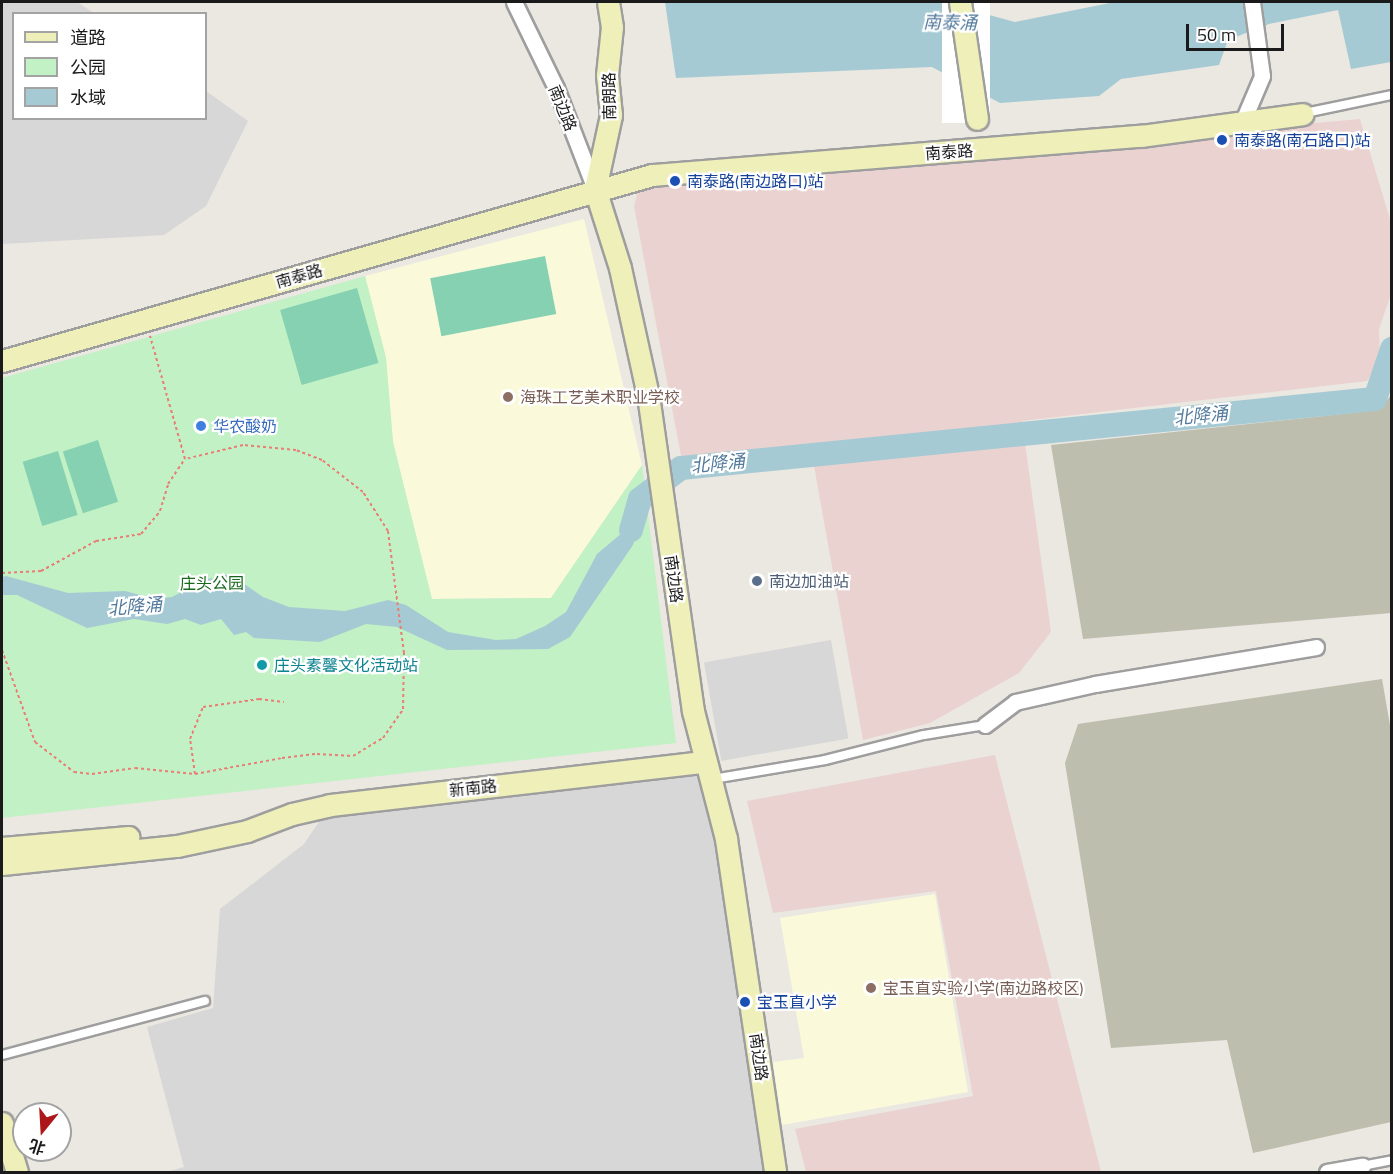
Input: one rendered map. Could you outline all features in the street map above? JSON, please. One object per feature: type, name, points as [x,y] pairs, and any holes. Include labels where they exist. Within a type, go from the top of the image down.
[{"type":"street","name":"南边路","points":[[514,2],[556,88],[595,189],[615,249],[641,359],[688,679],[726,839],[775,1173]]},
{"type":"street","points":[[960,2],[984,118],[974,2]]},
{"type":"street","points":[[1242,123],[1262,76],[1260,37],[1252,2]]},
{"type":"street","name":"南朗路","points":[[595,189],[611,115],[607,75],[612,27],[609,4]]},
{"type":"street","name":"南泰路","points":[[2,349],[562,190],[595,189],[686,172],[995,148],[1242,123],[1304,114]]},
{"type":"street","name":"南泰路","points":[[2,361],[566,202],[595,189]]},
{"type":"street","points":[[985,725],[1015,702],[1095,684],[1316,647]]},
{"type":"street","name":"新南路","points":[[2,864],[177,846],[247,831],[292,814],[330,805],[708,771]]},
{"type":"street","name":"新南路","points":[[2,848],[247,831]]},
{"type":"street","points":[[2,1124],[17,1173]]},
{"type":"street","points":[[1327,1173],[1362,1166]]},
{"type":"lane","points":[[1304,114],[1392,95]]},
{"type":"lane","points":[[708,771],[825,760],[985,725]]},
{"type":"lane","points":[[2,1055],[205,1001]]},
{"type":"lane","points":[[1362,1166],[1392,1160]]},
{"type":"path","points":[[147,319],[185,459]]},
{"type":"path","points":[[2,573],[41,571],[96,541],[141,534],[160,511],[168,484],[185,459],[243,445],[296,450],[322,460],[363,492],[388,531],[402,636],[403,709],[383,738],[353,756],[294,756],[195,774],[135,768],[92,774],[75,772],[57,762],[34,742],[2,650]]},
{"type":"path","points":[[2,670],[8,668]]},
{"type":"path","points":[[195,774],[190,739],[203,707],[259,699],[284,702]]},
{"type":"shaded area","points":[[2,2],[77,2],[92,12],[12,12],[12,120],[207,120],[207,92],[248,121],[206,206],[164,235],[2,244]]},
{"type":"shaded area","points":[[1360,119],[1391,223],[1391,294],[1379,329],[1380,360],[1367,381],[1022,421],[1051,632],[1019,673],[930,723],[863,740],[811,449],[682,461],[634,206],[638,191],[650,182]]},
{"type":"shaded area","name":"海珠工艺美术职业学校","points":[[584,219],[642,465],[551,598],[431,599],[393,442],[386,358],[365,276]]},
{"type":"shaded area","points":[[1391,395],[1391,613],[1083,639],[1051,445],[1379,410]]},
{"type":"shaded area","points":[[831,640],[848,738],[721,761],[704,662]]},
{"type":"shaded area","points":[[1382,679],[1392,737],[1391,1122],[1253,1153],[1227,1040],[1111,1048],[1065,763],[1078,724]]},
{"type":"shaded area","points":[[995,755],[1101,1172],[806,1172],[795,1129],[973,1096],[936,891],[773,913],[747,801]]},
{"type":"shaded area","points":[[699,769],[714,826],[764,1172],[166,1172],[184,1167],[147,1027],[213,1008],[220,909],[304,844],[323,816]]},
{"type":"shaded area","name":"宝玉直实验小学(南边路校区)","points":[[935,894],[968,1092],[782,1125],[773,1062],[804,1058],[780,918]]},
{"type":"green space","points":[[545,256],[556,314],[441,336],[430,278]]},
{"type":"green space","name":"庄头公园","points":[[365,276],[386,358],[393,442],[432,599],[551,598],[642,465],[676,743],[2,818],[2,378]]},
{"type":"green space","points":[[357,288],[378,363],[302,385],[280,310]]},
{"type":"green space","points":[[98,440],[118,502],[83,513],[63,451]]},
{"type":"green space","points":[[58,451],[78,515],[42,526],[23,462]]},
{"type":"water","name":"南泰涌","points":[[665,2],[941,2],[1015,22],[1115,2],[1391,2],[1391,62],[1351,69],[1338,10],[1269,24],[1228,40],[1219,65],[1121,79],[1099,96],[1000,103],[932,67],[676,78]]},
{"type":"water","points":[[640,499],[640,523],[633,545],[570,637],[548,649],[447,650],[397,627],[366,624],[320,642],[254,638],[246,632],[234,635],[221,619],[201,625],[185,619],[167,624],[134,619],[87,628],[17,595],[2,595],[2,577],[6,576],[68,593],[125,591],[156,599],[172,597],[204,580],[230,574],[263,597],[289,607],[345,611],[388,600],[406,605],[448,632],[496,640],[516,639],[545,626],[566,612],[597,554],[629,527]]},
{"type":"pier","points":[[942,2],[990,2],[990,123],[942,123]]},
{"type":"waterway","name":"北降涌","points":[[631,530],[640,499],[681,468],[1375,399],[1392,349]]},
{"type":"place","name":"南泰路(南石路口)站","points":[[1222,140]]},
{"type":"place","name":"南泰路(南边路口)站","points":[[675,181]]},
{"type":"place","name":"海珠工艺美术职业学校","points":[[508,397]]},
{"type":"place","name":"华农酸奶","points":[[201,426]]},
{"type":"place","name":"南边加油站","points":[[757,581]]},
{"type":"place","name":"庄头素馨文化活动站","points":[[262,665]]},
{"type":"place","name":"宝玉直实验小学(南边路校区)","points":[[871,988]]},
{"type":"place","name":"宝玉直小学","points":[[745,1002]]}]
